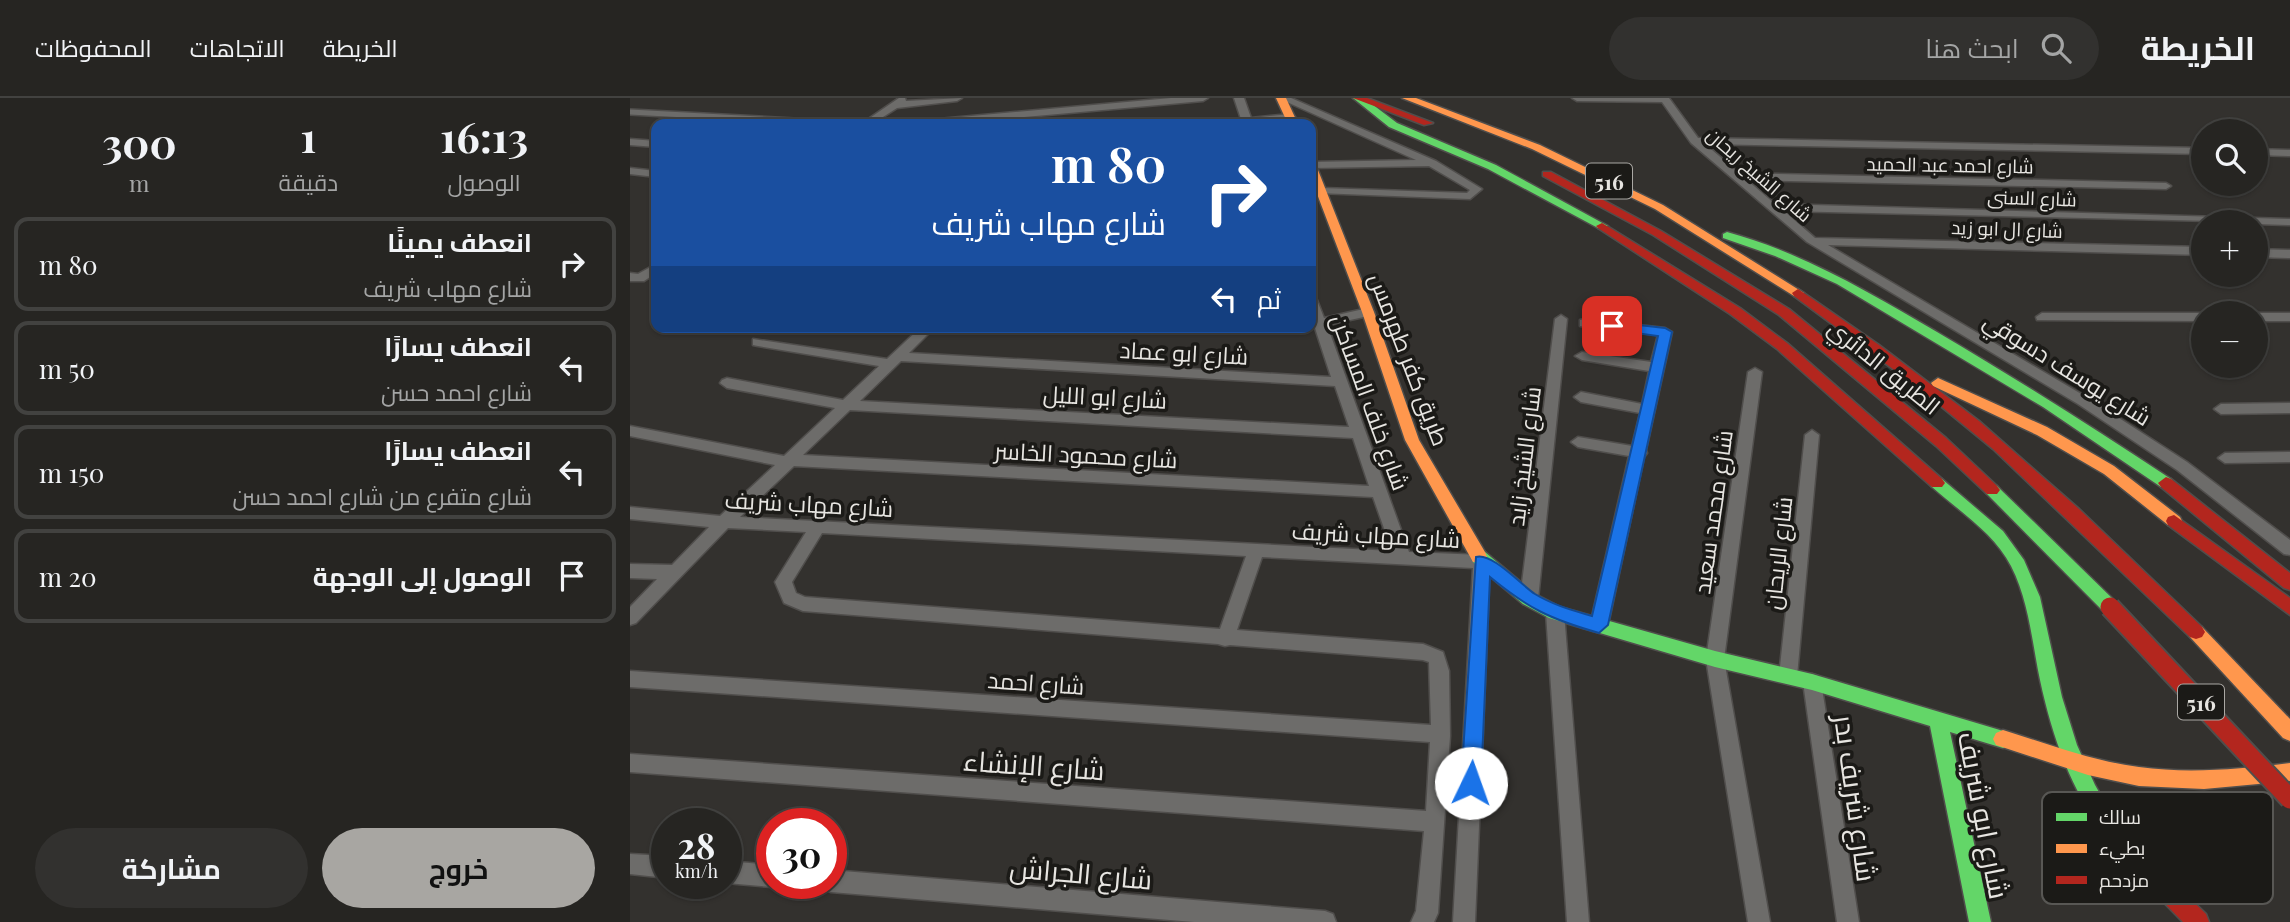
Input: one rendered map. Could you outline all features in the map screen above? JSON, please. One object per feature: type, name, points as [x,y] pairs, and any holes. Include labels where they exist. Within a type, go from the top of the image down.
[{"type":"main road","points":[[1282,98],[1291,119]]},
{"type":"main road","points":[[1358,98],[1497,151]]},
{"type":"main road","points":[[1358,98],[1375,114],[1393,125],[1520,181],[1645,251],[1782,346],[2006,545],[2023,573],[2032,597],[2054,699],[2092,792]]},
{"type":"main road","name":"الطريق الدائري","points":[[1407,98],[1483,126],[1610,181],[1694,228],[1796,291],[1909,373],[2052,489],[2290,732]]},
{"type":"main road","name":"الطريق الدائري","points":[[1530,165],[1657,233],[1784,312],[1842,359],[1985,482],[2110,607],[2290,799]]},
{"type":"main road","name":"طريق كفر طهرمس","points":[[1316,178],[1368,312],[1412,440],[1482,562]]},
{"type":"main road","points":[[1694,228],[1758,245],[1800,261],[1896,313],[2124,453],[2290,583]]},
{"type":"main road","points":[[1909,373],[1975,398],[2042,431],[2109,470],[2265,592],[2290,608]]},
{"type":"main road","name":"شارع مهاب شريف","points":[[1482,562],[1529,599],[1555,612],[1715,659],[1812,682],[2078,763],[2117,773],[2189,781],[2228,780],[2290,772]]},
{"type":"main road","name":"شارع ابو شريف","points":[[1938,719],[1980,922]]},
{"type":"main road","points":[[2179,904],[2198,922]]},
{"type":"street","points":[[873,119],[898,100],[957,98]]},
{"type":"street","points":[[972,119],[1202,98]]},
{"type":"street","points":[[1239,98],[1246,119]]},
{"type":"street","points":[[1282,98],[1432,163],[1474,185],[1476,191],[1470,196],[1322,191]]},
{"type":"street","points":[[1577,98],[1664,99]]},
{"type":"street","name":"شارع الشيخ ريحان","points":[[1664,99],[1695,141],[1811,240]]},
{"type":"street","points":[[1695,141],[2191,151]]},
{"type":"street","points":[[630,142],[651,144]]},
{"type":"street","points":[[2268,152],[2290,153]]},
{"type":"street","points":[[1316,167],[1432,163]]},
{"type":"street","points":[[630,171],[651,173]]},
{"type":"street","name":"شارع احمد عبد الحميد","points":[[1734,176],[2166,187]]},
{"type":"street","name":"شارع السنى","points":[[1772,207],[2290,222]]},
{"type":"street","name":"شارع ال ابو زيد","points":[[1811,240],[2191,251]]},
{"type":"street","name":"شارع يوسف دسوقي","points":[[1811,240],[2083,401],[2182,466],[2290,550]]},
{"type":"street","points":[[2268,253],[2290,254]]},
{"type":"street","points":[[633,280],[651,271]]},
{"type":"street","points":[[1316,325],[1368,312]]},
{"type":"street","points":[[2042,317],[2191,317]]},
{"type":"street","points":[[2268,317],[2290,317]]},
{"type":"street","name":"شارع الشيخ زايد","points":[[1529,599],[1561,319]]},
{"type":"street","points":[[1585,323],[1665,332],[1640,453],[1599,625]]},
{"type":"street","name":"شارع خلف المساكن","points":[[1316,327],[1340,382],[1403,559]]},
{"type":"street","points":[[630,618],[724,522],[923,333]]},
{"type":"street","name":"شارع ابو عماد","points":[[758,342],[896,361],[1340,382]]},
{"type":"street","points":[[1582,356],[1658,368]]},
{"type":"street","name":"شارع محمد سعيد","points":[[1755,372],[1715,659],[1759,922]]},
{"type":"street","name":"شارع ابو الليل","points":[[727,383],[848,405],[1358,433]]},
{"type":"street","points":[[1581,397],[1649,410]]},
{"type":"street","points":[[2221,409],[2290,408]]},
{"type":"street","name":"شارع محمود الخاسر","points":[[630,430],[790,461],[1379,492]]},
{"type":"street","name":"شارع الريحان","points":[[1788,676],[1812,435]]},
{"type":"street","points":[[1578,442],[1640,453]]},
{"type":"street","points":[[2225,458],[2290,457]]},
{"type":"street","name":"شارع مهاب شريف","points":[[630,513],[724,522],[1482,562]]},
{"type":"street","points":[[818,526],[783,582],[790,598],[803,604],[1224,639],[1431,653],[1437,657],[1443,669],[1427,914],[1422,922]]},
{"type":"street","points":[[1224,639],[1257,549]]},
{"type":"street","points":[[1464,922],[1482,562]]},
{"type":"street","points":[[630,571],[676,571]]},
{"type":"street","points":[[1555,612],[1578,922]]},
{"type":"street","name":"شارع احمد","points":[[630,679],[1439,734]]},
{"type":"street","name":"شارع شريف بدر","points":[[1812,682],[1848,922]]},
{"type":"street","name":"شارع الإنشاء","points":[[630,763],[1434,822]]},
{"type":"street","points":[[630,864],[651,866]]},
{"type":"street","name":"شارع الجراش","points":[[847,882],[1325,922]]},
{"type":"lane","points":[[630,112],[758,119]]},
{"type":"traffic: fast","points":[[1358,98],[1393,125],[1492,167],[1602,226]]},
{"type":"traffic: fast","points":[[1727,236],[1779,253],[1841,281],[2048,404],[2166,483]]},
{"type":"traffic: fast","points":[[1937,483],[2005,544],[2025,577],[2037,617],[2062,729],[2088,792]]},
{"type":"traffic: fast","points":[[1992,490],[2110,607]]},
{"type":"traffic: fast","points":[[1479,557],[1529,599],[1555,613],[1715,659],[1812,682],[2003,739]]},
{"type":"traffic: fast","points":[[1938,719],[1980,922]]},
{"type":"traffic: slow","points":[[1281,98],[1291,119]]},
{"type":"traffic: slow","points":[[1407,98],[1536,147],[1659,207],[1798,293]]},
{"type":"traffic: slow","points":[[1316,178],[1368,312],[1412,440],[1479,557]]},
{"type":"traffic: slow","points":[[1938,383],[2042,431],[2109,470],[2174,521]]},
{"type":"traffic: slow","points":[[2196,632],[2290,732]]},
{"type":"traffic: slow","points":[[2003,739],[2088,766],[2139,777],[2204,780],[2290,772]]},
{"type":"traffic: jam","points":[[1358,98],[1428,123]]},
{"type":"traffic: jam","points":[[1547,174],[1657,233],[1784,312],[1941,442],[1992,490]]},
{"type":"traffic: jam","points":[[1602,226],[1735,311],[1782,346],[1937,483]]},
{"type":"traffic: jam","points":[[1798,293],[1900,366],[1974,425],[2073,514],[2196,632]]},
{"type":"traffic: jam","points":[[2166,483],[2290,583]]},
{"type":"traffic: jam","points":[[2174,521],[2290,608]]},
{"type":"traffic: jam","points":[[2110,607],[2290,799]]},
{"type":"traffic: jam","points":[[2180,904],[2198,922]]},
{"type":"route","points":[[1471,783],[1482,562],[1529,599],[1555,612],[1599,625],[1640,453],[1665,332],[1612,326]]}]
